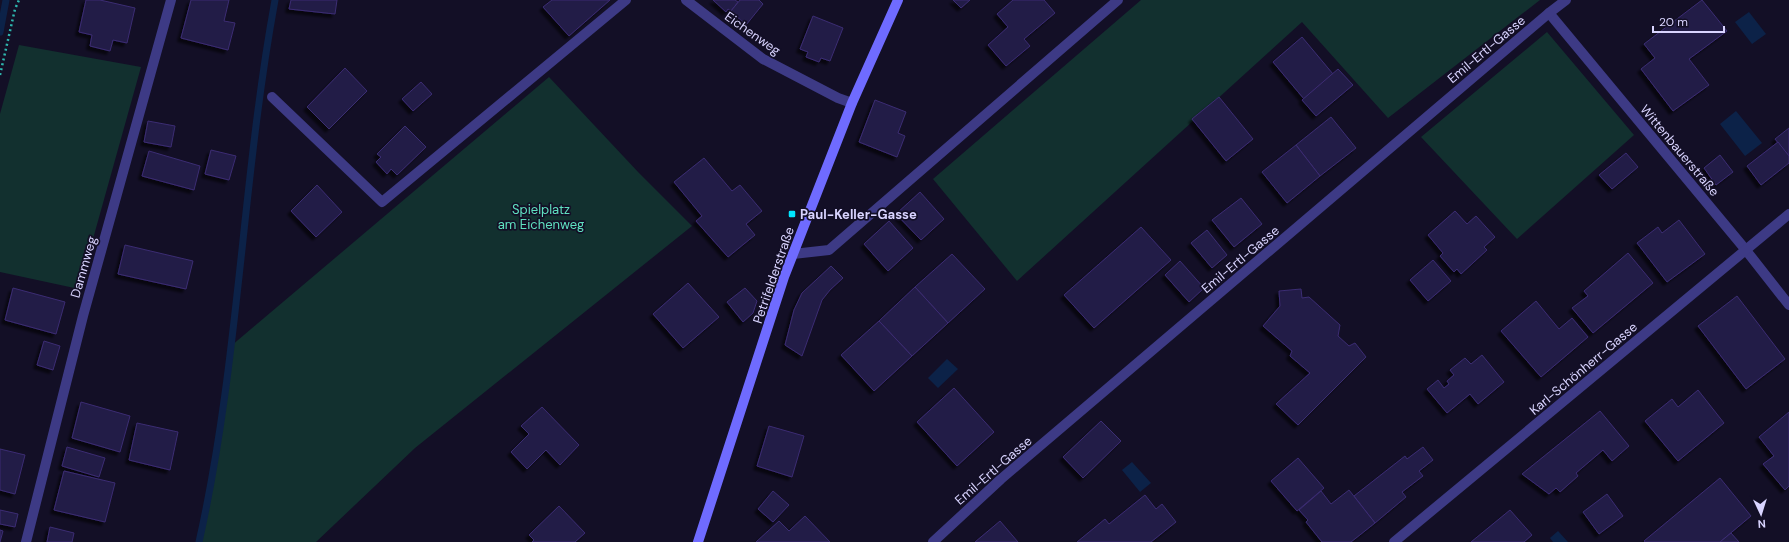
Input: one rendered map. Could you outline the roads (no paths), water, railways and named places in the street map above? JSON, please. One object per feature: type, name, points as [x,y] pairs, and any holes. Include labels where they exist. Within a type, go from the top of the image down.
[{"type":"main road","name":"Petrifelderstraße","points":[[698,542],[793,254],[852,103],[898,0]]},
{"type":"street","name":"Dammweg","points":[[26,542],[83,316],[171,0]]},
{"type":"street","points":[[272,97],[382,202],[626,0]]},
{"type":"street","name":"Eichenweg","points":[[686,0],[763,59],[838,98],[852,103]]},
{"type":"street","points":[[793,254],[829,250],[1118,0]]},
{"type":"street","name":"Emil-Ertl-Gasse","points":[[933,542],[1001,479],[1566,0]]},
{"type":"street","name":"Wittenbauerstraße","points":[[1549,13],[1745,249],[1789,305]]},
{"type":"street","name":"Karl-Schönherr-Gasse","points":[[1394,542],[1789,214]]},
{"type":"water","points":[[1749,12],[1766,34],[1752,44],[1735,22]]},
{"type":"water","points":[[1736,111],[1762,143],[1745,156],[1720,124]]},
{"type":"water","points":[[947,359],[958,369],[938,388],[928,378]]},
{"type":"water","points":[[1132,462],[1151,483],[1140,492],[1122,470]]},
{"type":"water","points":[[1558,531],[1568,542],[1553,542],[1550,538]]},
{"type":"waterway","points":[[0,32],[6,0]]},
{"type":"waterway","points":[[199,542],[223,407],[255,135],[275,0]]},
{"type":"place","name":"Paul-Keller-Gasse","points":[[792,214]]},
{"type":"park label","name":"Spielplatz am Eichenweg","points":[[541,216]]}]
